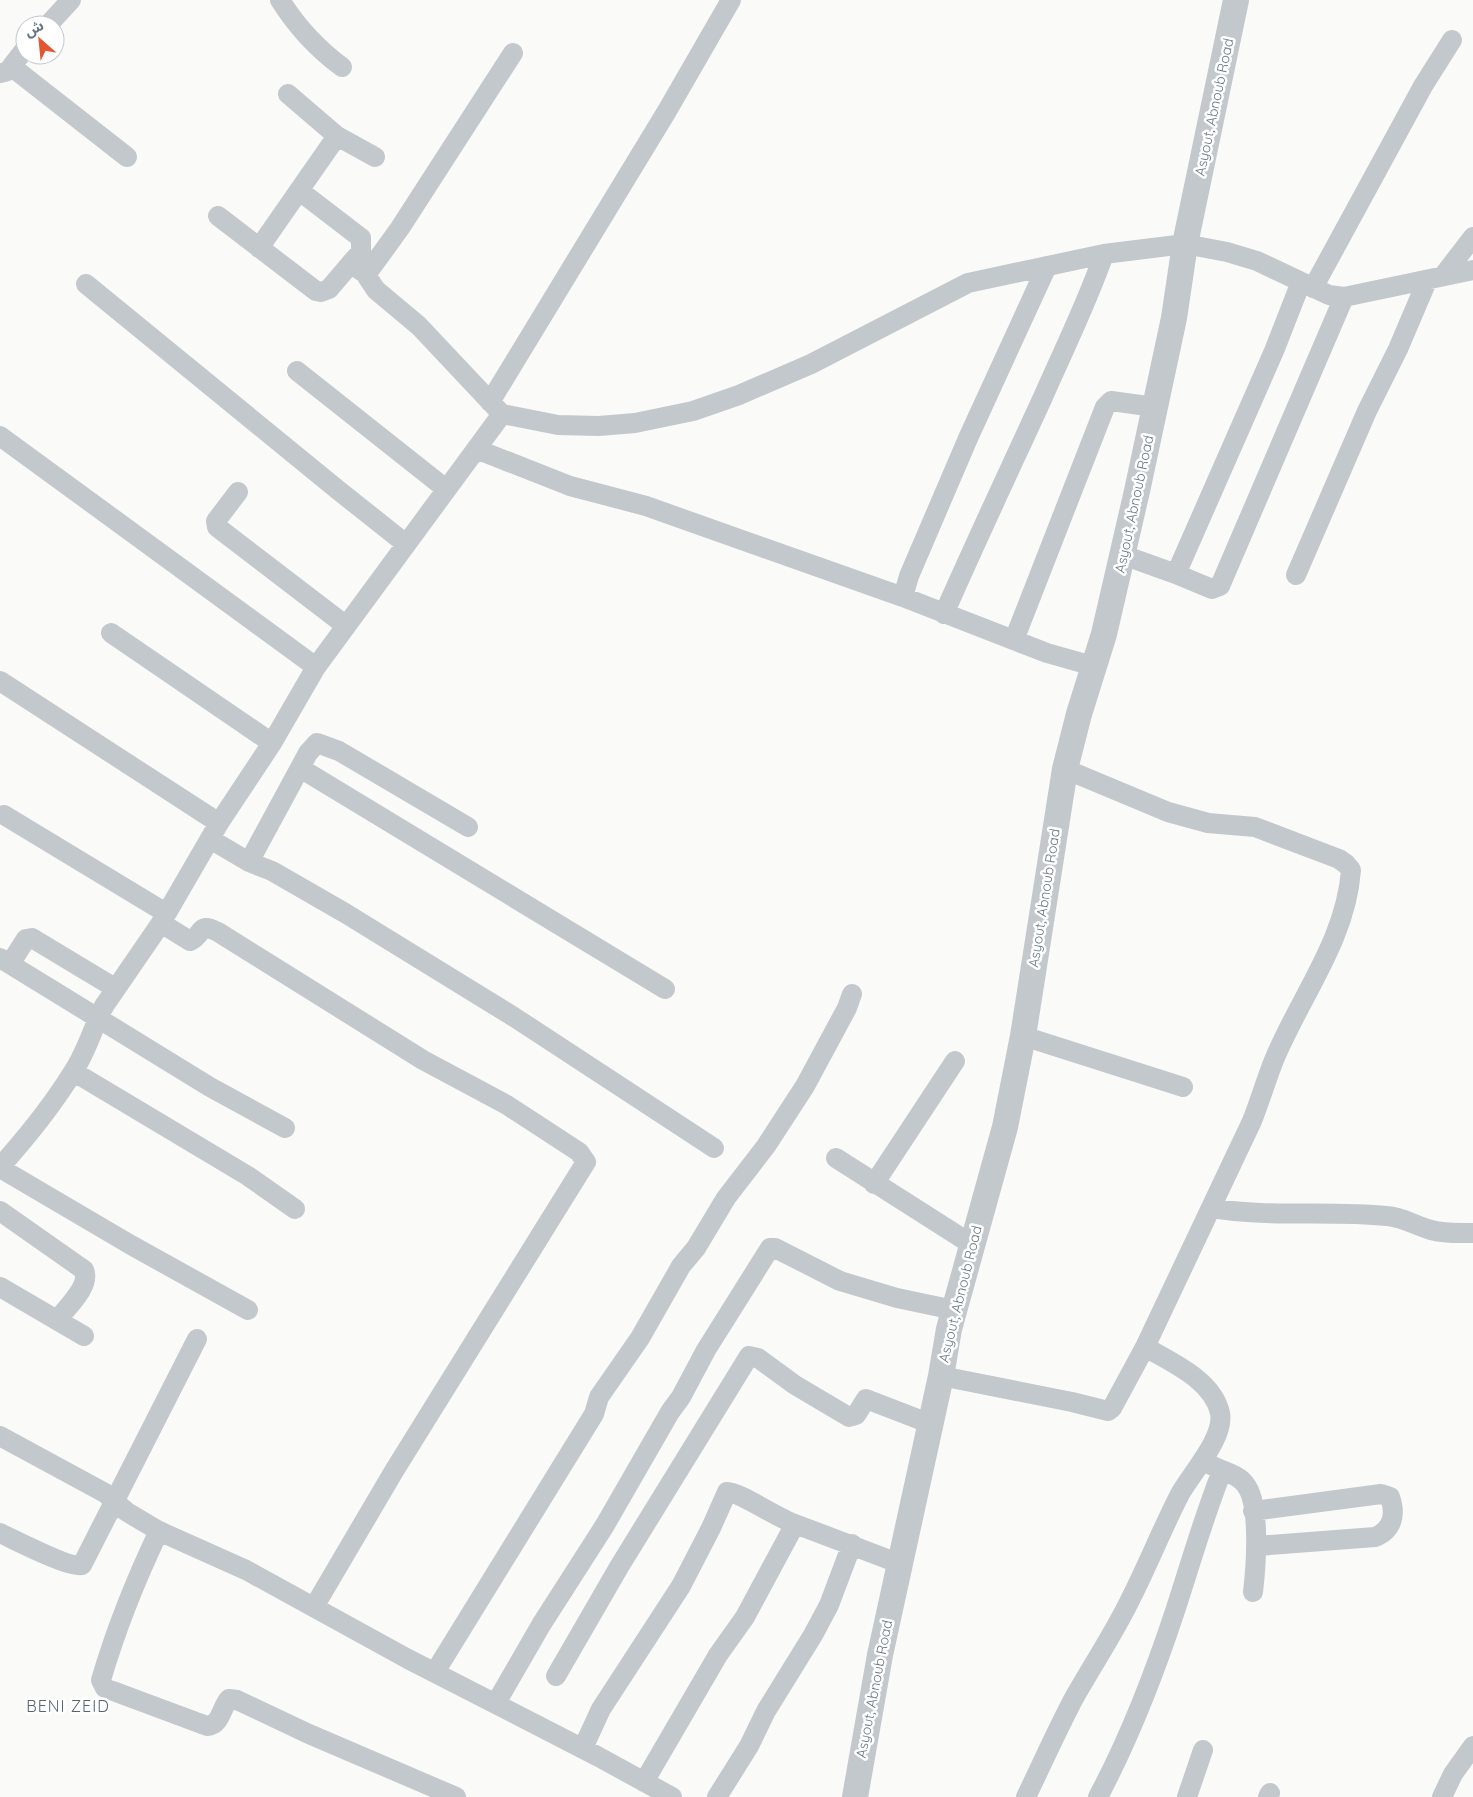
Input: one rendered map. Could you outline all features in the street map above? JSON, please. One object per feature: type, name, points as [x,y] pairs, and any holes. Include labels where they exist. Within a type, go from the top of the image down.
[{"type":"street","points":[[57,15],[71,0]]},
{"type":"street","points":[[280,0],[304,34],[320,51],[342,66]]},
{"type":"street","points":[[248,1310],[131,1245],[0,1168],[23,1141],[74,1072],[93,1034],[97,1019],[115,988],[164,918],[215,831],[272,743],[316,667],[476,448],[496,408],[731,0]]},
{"type":"street","name":"Asyout, Abnoub Road","points":[[855,1797],[898,1563],[931,1424],[954,1310],[1005,1127],[1023,1036],[1065,768],[1093,666],[1104,634],[1123,555],[1174,318],[1186,244],[1236,0]]},
{"type":"street","points":[[1176,574],[1274,351],[1307,285],[1423,86],[1452,40]]},
{"type":"street","points":[[218,216],[321,292],[329,289],[359,269],[400,228],[513,53]]},
{"type":"street","points":[[15,60],[6,70],[127,157]]},
{"type":"street","points":[[288,94],[338,136],[375,157]]},
{"type":"street","points":[[259,248],[338,136]]},
{"type":"street","points":[[300,192],[361,238],[359,269],[376,290],[419,326],[496,408],[558,425],[599,426],[635,422],[693,410],[739,395],[811,364],[968,283],[1104,254],[1186,244],[1227,252],[1257,261],[1329,295],[1344,297],[1473,270]]},
{"type":"street","points":[[1296,575],[1367,412],[1435,278],[1473,237]]},
{"type":"street","points":[[944,614],[1091,292],[1104,254]]},
{"type":"street","points":[[903,597],[909,576],[969,436],[1047,266]]},
{"type":"street","points":[[86,284],[406,544]]},
{"type":"street","points":[[1123,555],[1212,589],[1220,586],[1260,488],[1344,297]]},
{"type":"street","points":[[297,371],[446,489]]},
{"type":"street","points":[[1014,640],[1104,407],[1111,401],[1155,407]]},
{"type":"street","points":[[0,436],[316,667]]},
{"type":"street","points":[[476,448],[570,486],[646,506],[903,597],[1014,640],[1093,666]]},
{"type":"street","points":[[238,492],[218,518],[217,527],[345,626]]},
{"type":"street","points":[[111,633],[272,743]]},
{"type":"street","points":[[0,681],[215,831],[248,862],[280,876],[514,1017],[714,1148]]},
{"type":"street","points":[[248,862],[314,745],[322,744],[468,827]]},
{"type":"street","points":[[300,768],[665,990]]},
{"type":"street","points":[[941,1376],[1108,1411],[1112,1408],[1145,1347],[1262,1096],[1274,1060],[1320,970],[1337,927],[1350,882],[1351,870],[1339,859],[1255,827],[1208,823],[1168,812],[1065,768]]},
{"type":"street","points":[[4,815],[164,918],[190,941],[203,928],[209,928],[218,932],[396,1044],[507,1105],[579,1152],[586,1162],[394,1471],[314,1607]]},
{"type":"street","points":[[115,988],[32,938],[26,939],[5,961],[210,1087],[285,1128]]},
{"type":"street","points":[[435,1672],[594,1414],[600,1397],[662,1304],[681,1266],[696,1248],[730,1191],[770,1141],[805,1086],[852,994]]},
{"type":"street","points":[[1023,1036],[1182,1087]]},
{"type":"street","points":[[874,1184],[954,1061]]},
{"type":"street","points":[[74,1072],[248,1176],[295,1209]]},
{"type":"street","points":[[836,1158],[874,1184],[971,1244]]},
{"type":"street","points":[[1211,1208],[1249,1214],[1312,1212],[1389,1216],[1430,1230],[1445,1233],[1473,1233]]},
{"type":"street","points":[[0,1211],[84,1270],[86,1275],[84,1284],[58,1319]]},
{"type":"street","points":[[496,1703],[541,1625],[605,1525],[670,1412],[681,1397],[706,1350],[770,1248],[775,1248],[840,1281],[897,1298],[954,1310]]},
{"type":"street","points":[[0,1287],[58,1319],[84,1336]]},
{"type":"street","points":[[0,1533],[79,1567],[84,1562],[197,1339]]},
{"type":"street","points":[[1026,1797],[1073,1700],[1132,1597],[1181,1492],[1203,1460],[1220,1422],[1220,1414],[1216,1404],[1206,1388],[1183,1368],[1145,1347]]},
{"type":"street","points":[[556,1676],[619,1566],[749,1356],[752,1355],[758,1358],[849,1418],[856,1415],[866,1399],[931,1424]]},
{"type":"street","points":[[0,1436],[105,1493],[126,1512],[159,1531],[246,1570],[672,1797]]},
{"type":"street","points":[[1203,1460],[1240,1479],[1246,1485],[1250,1495],[1257,1546],[1253,1592]]},
{"type":"street","points":[[1098,1797],[1111,1773],[1159,1657],[1196,1537],[1222,1471]]},
{"type":"street","points":[[583,1748],[602,1709],[681,1586],[727,1492],[736,1492],[773,1515],[828,1538],[852,1544],[898,1563]]},
{"type":"street","points":[[1252,1511],[1381,1494],[1390,1498],[1393,1505],[1394,1515],[1380,1535],[1257,1546]]},
{"type":"street","points":[[644,1782],[718,1655],[741,1623],[795,1524]]},
{"type":"street","points":[[159,1531],[129,1600],[111,1650],[101,1680],[105,1688],[207,1726],[215,1724],[229,1699],[237,1700],[309,1734],[456,1797]]},
{"type":"street","points":[[717,1797],[749,1746],[766,1711],[817,1628],[838,1583],[852,1544]]},
{"type":"street","points":[[1442,1797],[1454,1774],[1473,1746]]},
{"type":"street","points":[[1187,1797],[1203,1750]]},
{"type":"district","name":"BENI ZEID","points":[[68,1706]]}]
